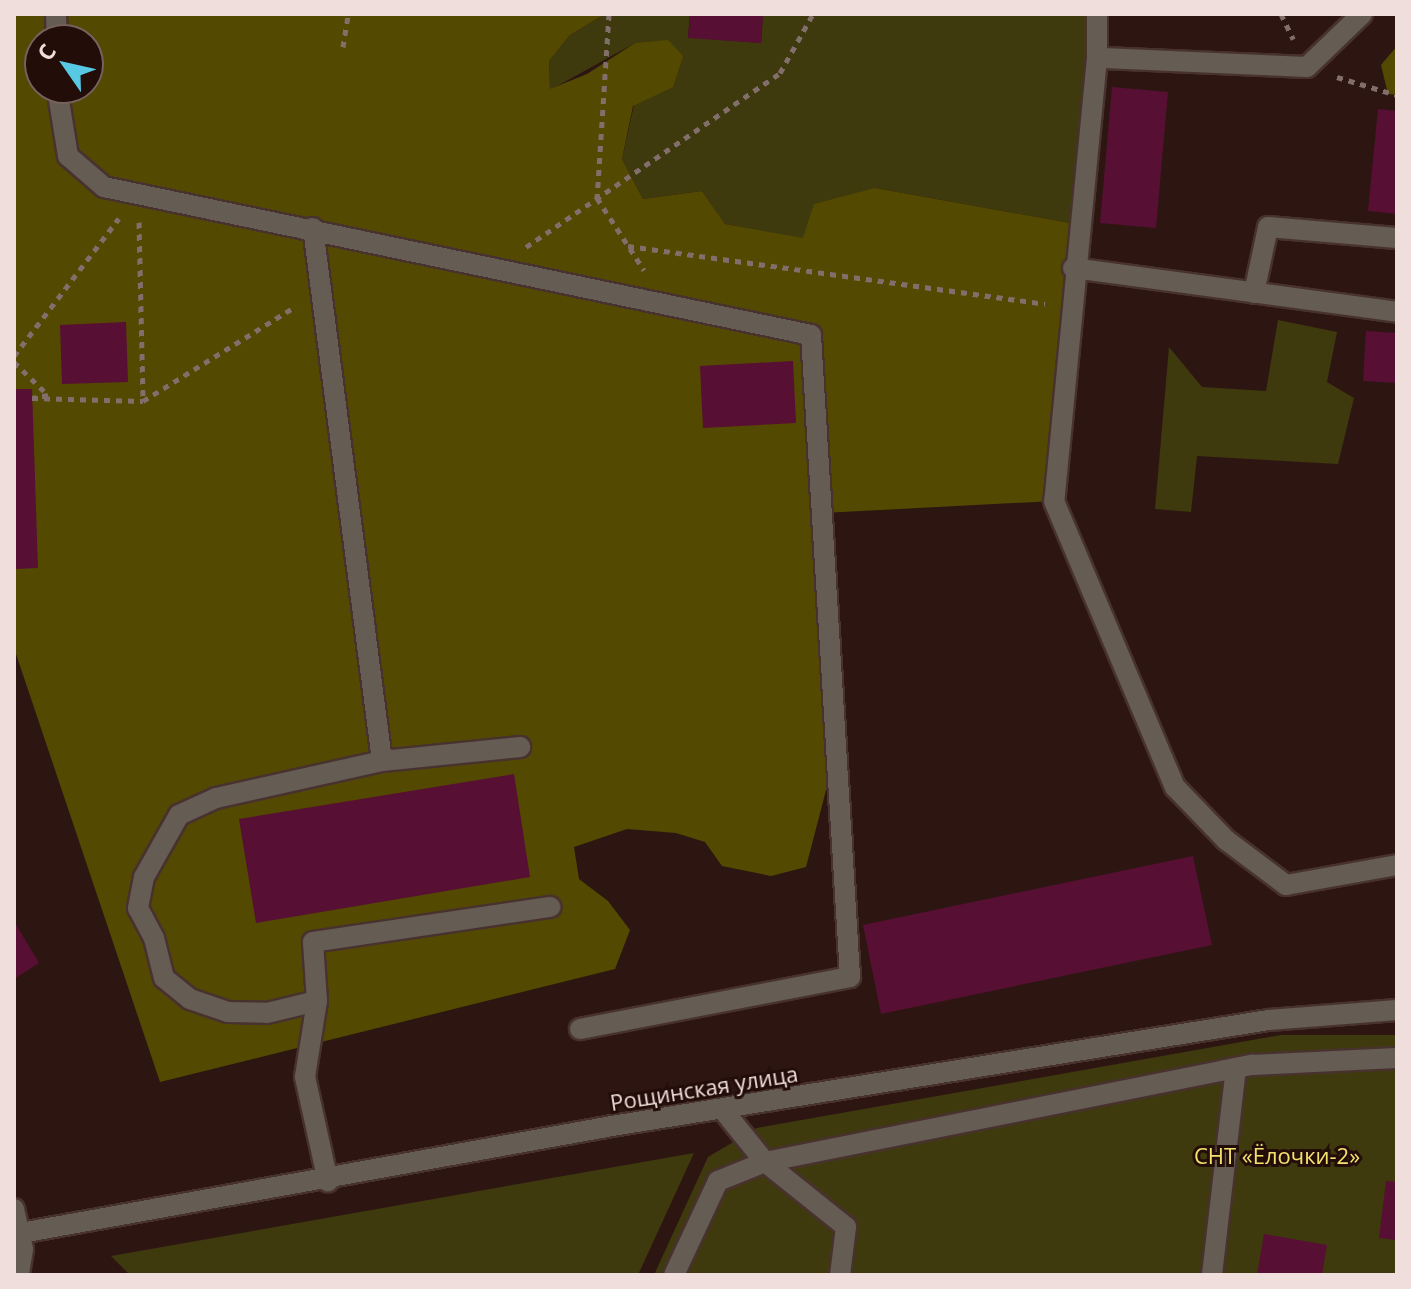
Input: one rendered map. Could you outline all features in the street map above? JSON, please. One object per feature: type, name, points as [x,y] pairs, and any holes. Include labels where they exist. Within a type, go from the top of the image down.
[{"type":"street","points":[[1097,14],[1097,58],[1073,268],[1054,501],[1175,787],[1226,840],[1286,885],[1397,865]]},
{"type":"street","points":[[1097,58],[1307,67],[1362,14]]},
{"type":"street","points":[[60,104],[68,156],[104,187],[313,228],[811,335],[850,977],[580,1029]]},
{"type":"street","points":[[1254,293],[1268,227],[1397,238]]},
{"type":"street","points":[[313,228],[382,761]]},
{"type":"street","points":[[1073,268],[1397,312]]},
{"type":"street","points":[[317,1001],[267,1013],[228,1012],[190,999],[164,978],[154,938],[138,908],[144,877],[179,815],[216,798],[382,761],[520,747]]},
{"type":"street","points":[[328,1182],[305,1077],[317,1001],[313,942],[550,907]]},
{"type":"street","name":"Рощинская улица","points":[[21,1233],[328,1182],[723,1110],[1269,1020],[1397,1010]]},
{"type":"street","points":[[674,1275],[718,1181],[765,1162],[1236,1068],[1397,1058]]},
{"type":"street","points":[[1212,1275],[1236,1068]]},
{"type":"street","points":[[723,1110],[765,1162],[846,1227],[840,1275]]},
{"type":"street","points":[[14,1209],[21,1233],[19,1275]]},
{"type":"path","points":[[343,47],[348,14]]},
{"type":"path","points":[[609,14],[597,198],[666,304]]},
{"type":"path","points":[[496,267],[780,73],[813,14]]},
{"type":"path","points":[[1307,67],[1397,95]]},
{"type":"path","points":[[14,356],[138,194]]},
{"type":"path","points":[[138,194],[143,401]]},
{"type":"path","points":[[628,246],[1070,307]]},
{"type":"path","points":[[14,362],[48,395],[32,398],[143,401],[321,291]]},
{"type":"green space","points":[[605,14],[690,14],[688,37],[761,43],[763,14],[1097,14],[1081,225],[875,188],[804,239],[725,224],[702,191],[643,199],[622,159],[634,105],[635,43],[550,90],[549,61],[570,35]]},
{"type":"green space","points":[[1278,320],[1337,332],[1327,382],[1354,398],[1338,464],[1197,456],[1191,512],[1155,509],[1169,347],[1202,387],[1266,391]]},
{"type":"green space","name":"СНТ «Ёлочки-2»","points":[[1281,1035],[1397,1035],[1397,1275],[654,1275],[708,1157],[757,1128]]},
{"type":"green space","points":[[694,1153],[638,1275],[130,1275],[111,1256]]},
{"type":"shaded area","points":[[14,14],[605,14],[570,35],[549,61],[550,89],[587,74],[635,43],[668,40],[683,56],[673,87],[633,106],[622,159],[643,199],[702,191],[725,224],[803,238],[814,204],[875,188],[1081,225],[1054,501],[822,513],[836,752],[806,867],[771,876],[722,866],[705,842],[676,833],[627,829],[574,847],[579,879],[608,901],[630,930],[615,969],[160,1082],[14,648]]},
{"type":"shaded area","points":[[1397,46],[1397,95],[1388,94],[1381,65]]},
{"type":"building","points":[[690,14],[763,14],[761,43],[688,38]]},
{"type":"building","points":[[1112,87],[1168,92],[1156,228],[1100,223]]},
{"type":"building","points":[[1378,109],[1397,111],[1397,214],[1368,211]]},
{"type":"building","points":[[126,322],[128,382],[62,384],[60,325]]},
{"type":"building","points":[[1366,331],[1397,333],[1397,383],[1363,381]]},
{"type":"building","points":[[793,361],[796,423],[703,428],[700,366]]},
{"type":"building","points":[[14,389],[32,389],[38,568],[14,569]]},
{"type":"building","points":[[514,774],[530,877],[256,923],[239,819]]},
{"type":"building","points":[[1193,856],[1212,945],[881,1014],[863,925]]},
{"type":"building","points":[[14,921],[39,963],[14,979]]},
{"type":"building","points":[[1386,1181],[1397,1182],[1397,1240],[1379,1238]]},
{"type":"building","points":[[1264,1234],[1327,1245],[1322,1275],[1257,1275]]}]
